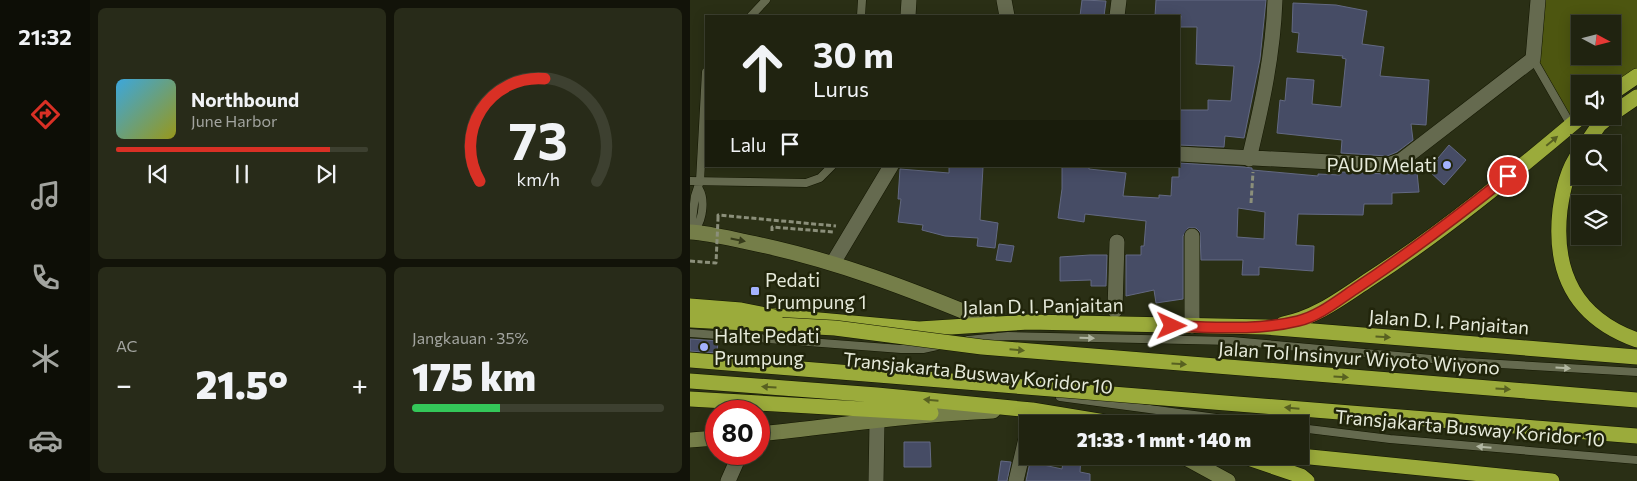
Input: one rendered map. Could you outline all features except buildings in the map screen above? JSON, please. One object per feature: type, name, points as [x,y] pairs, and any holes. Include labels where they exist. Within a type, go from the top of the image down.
[{"type":"highway","points":[[1621,87],[1637,76]]},
{"type":"highway","points":[[1621,108],[1637,97]]},
{"type":"highway","points":[[1264,327],[1300,320],[1322,311],[1438,232],[1571,125]]},
{"type":"highway","points":[[1571,170],[1563,186],[1558,240],[1562,267],[1569,286],[1594,316],[1624,336],[1637,340]]},
{"type":"highway","points":[[690,307],[741,310],[836,328]]},
{"type":"highway","name":"Jalan D. I. Panjaitan","points":[[690,307],[919,329],[1029,322],[1264,327],[1637,357]]},
{"type":"highway","name":"Jalan Tol Insinyur Wiyoto Wiyono","points":[[690,320],[836,328],[982,347],[1637,400]]},
{"type":"highway","points":[[690,358],[778,367],[1637,436]]},
{"type":"highway","points":[[690,365],[778,367]]},
{"type":"highway","points":[[690,381],[878,395],[1019,415]]},
{"type":"highway","points":[[690,399],[931,413]]},
{"type":"highway","points":[[1309,457],[1552,481]]},
{"type":"highway","points":[[1268,465],[1300,476],[1307,481]]},
{"type":"street","points":[[908,15],[909,0]]},
{"type":"street","points":[[1004,0],[1007,15]]},
{"type":"street","points":[[1117,15],[1119,0]]},
{"type":"street","points":[[1252,159],[1274,38],[1275,0]]},
{"type":"street","points":[[1180,154],[1388,165],[1402,160],[1533,59],[1538,0]]},
{"type":"street","points":[[833,263],[890,167]]},
{"type":"street","points":[[694,231],[833,263],[910,289],[994,324]]},
{"type":"street","points":[[1192,236],[1192,326]]},
{"type":"street","points":[[1115,310],[1117,242]]},
{"type":"street","points":[[770,433],[877,422],[931,413],[1019,417]]},
{"type":"street","points":[[876,481],[877,422]]},
{"type":"street","points":[[690,440],[705,439]]},
{"type":"street","points":[[728,481],[735,465]]},
{"type":"street","points":[[1016,481],[1020,465]]},
{"type":"street","points":[[1199,465],[1228,481]]},
{"type":"lane","points":[[752,15],[766,0]]},
{"type":"lane","points":[[862,0],[862,15]]},
{"type":"lane","points":[[1533,59],[1571,112]]},
{"type":"lane","points":[[694,231],[692,220],[695,196],[699,185],[705,88]]},
{"type":"lane","points":[[690,182],[699,185],[806,182],[820,178],[831,167]]},
{"type":"lane","name":"Transjakarta Busway Koridor 10","points":[[690,333],[923,349],[980,338],[1008,336],[1232,341],[1465,362],[1637,372]]},
{"type":"lane","name":"Transjakarta Busway Koridor 10","points":[[690,358],[1059,396],[1196,415]]},
{"type":"lane","name":"Transjakarta Busway Koridor 10","points":[[1309,429],[1390,439],[1637,460]]},
{"type":"path","points":[[1251,203],[1252,159]]},
{"type":"path","points":[[690,261],[716,263],[718,215],[836,225],[836,232],[772,227],[770,247]]},
{"type":"path","points":[[694,231],[720,231]]},
{"type":"green space","points":[[1538,0],[1637,0],[1637,78],[1621,82],[1621,75],[1571,75],[1571,125],[1533,59]]},
{"type":"place","name":"PAUD Melati","points":[[1447,165]]},
{"type":"place","name":"Pedati Prumpung 1","points":[[755,291]]},
{"type":"place","name":"Halte Pedati Prumpung","points":[[704,347]]},
{"type":"route","points":[[1172,326],[1264,327],[1300,320],[1322,311],[1438,232],[1508,176]]}]
